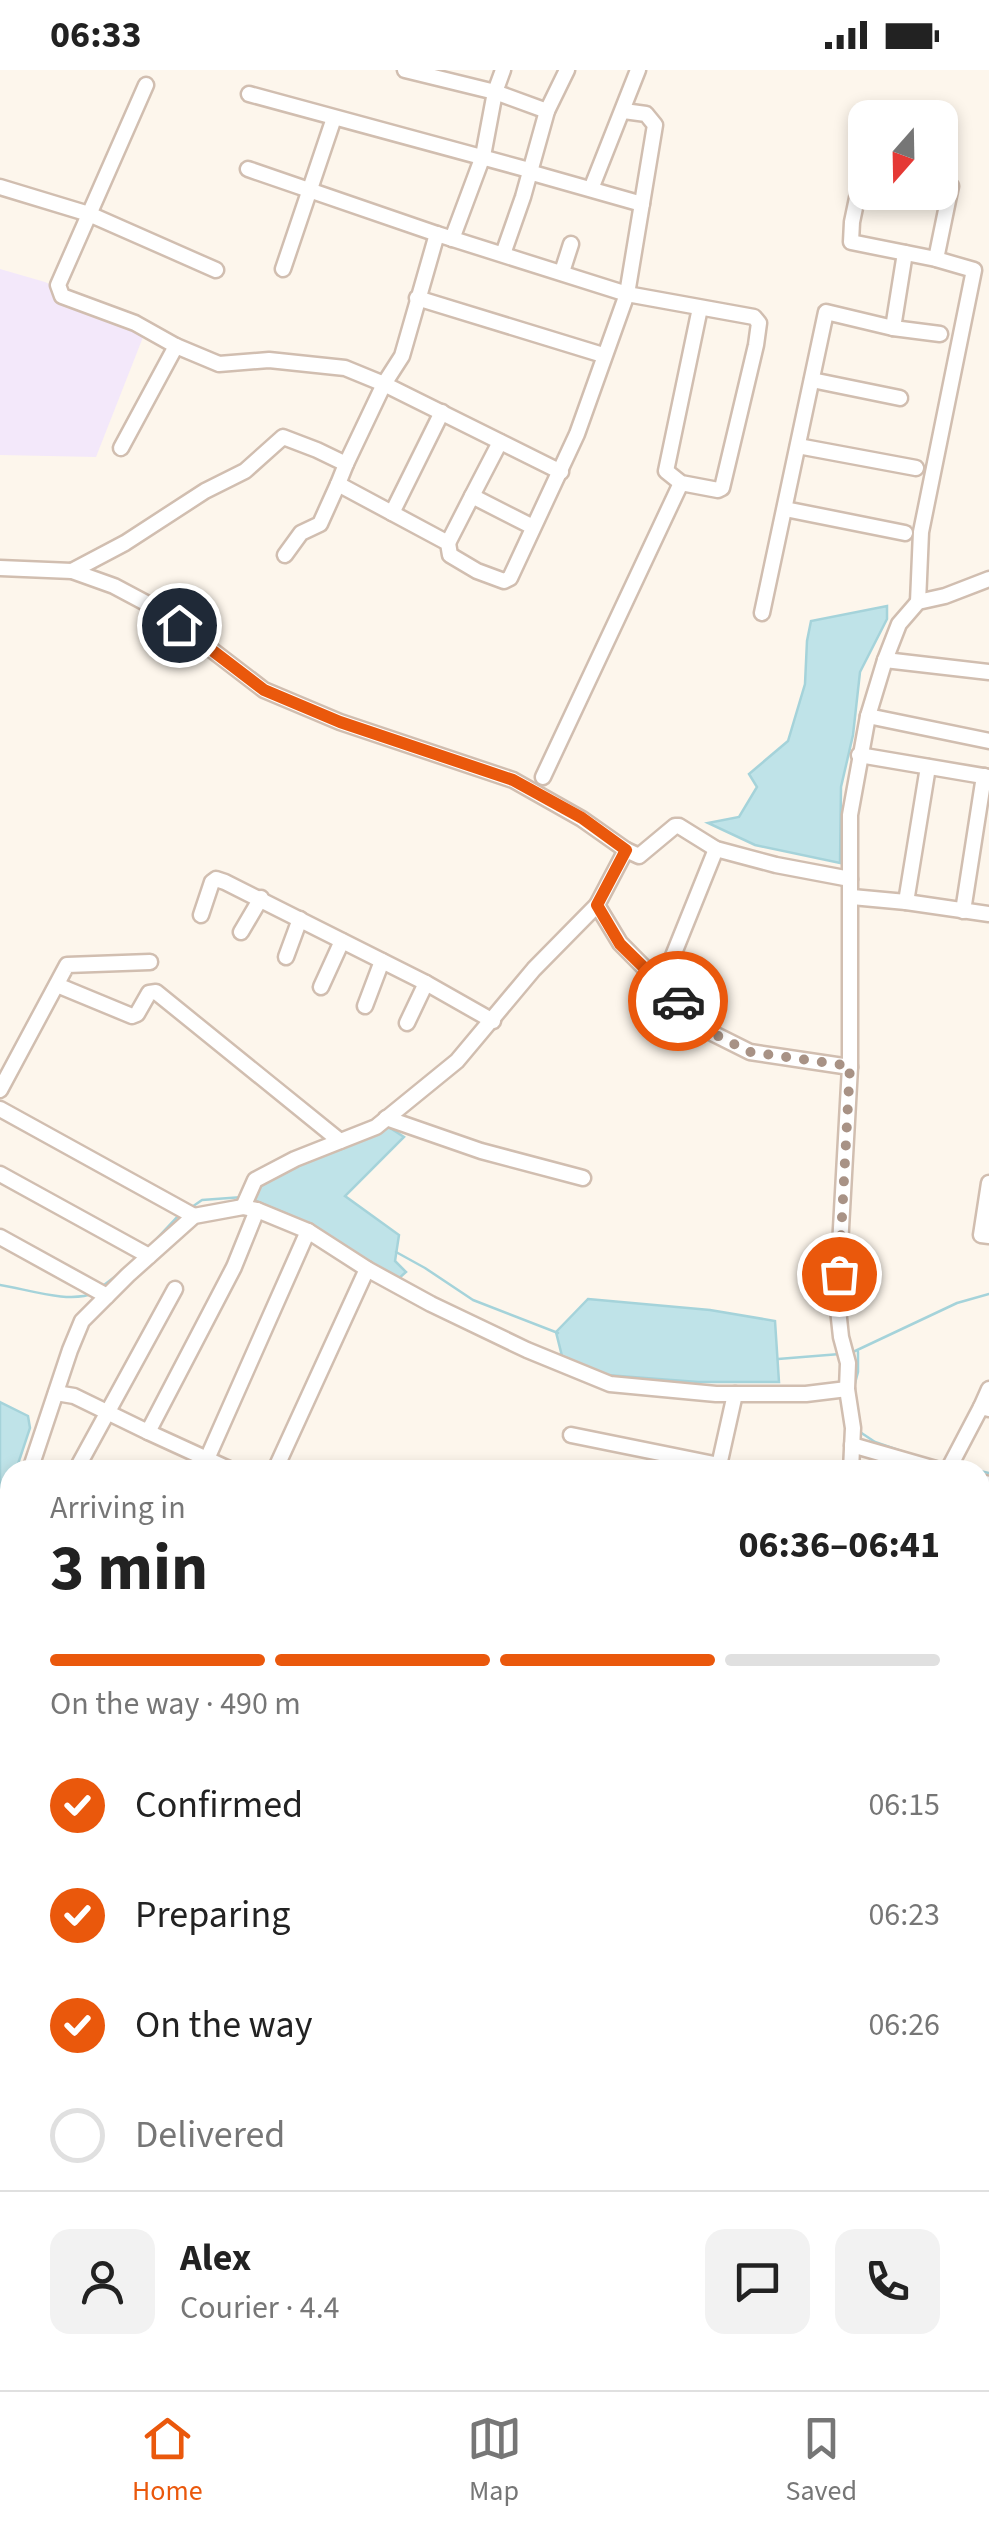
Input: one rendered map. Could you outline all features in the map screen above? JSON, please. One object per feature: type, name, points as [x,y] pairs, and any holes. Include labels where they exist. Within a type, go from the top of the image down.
[{"type":"street","points":[[405,70],[436,74],[547,110]]},
{"type":"street","points":[[452,239],[483,156],[502,70]]},
{"type":"street","points":[[590,189],[638,70]]},
{"type":"street","points":[[503,254],[547,110],[568,71]]},
{"type":"street","points":[[146,84],[58,285],[62,296],[135,322],[218,364],[269,360],[345,368],[561,472]]},
{"type":"street","points":[[249,94],[483,156],[642,204]]},
{"type":"street","points":[[500,442],[448,543],[450,556],[504,582],[510,578],[561,472],[627,294],[655,125],[646,114],[624,111]]},
{"type":"street","points":[[283,269],[334,118]]},
{"type":"street","points":[[248,169],[627,294],[754,317],[759,324],[722,488],[718,490],[680,483],[666,471],[700,308]]},
{"type":"street","points":[[0,186],[89,214],[216,270]]},
{"type":"street","points":[[855,210],[851,242],[974,270],[921,532],[918,602]]},
{"type":"street","points":[[936,259],[946,210]]},
{"type":"street","points":[[284,555],[301,534],[320,524],[384,384],[402,356],[437,234]]},
{"type":"street","points":[[562,272],[571,244]]},
{"type":"street","points":[[893,328],[905,253]]},
{"type":"street","points":[[417,298],[604,354]]},
{"type":"street","points":[[762,614],[826,312],[893,328],[940,334]]},
{"type":"street","points":[[121,448],[176,346]]},
{"type":"street","points":[[812,380],[900,398]]},
{"type":"street","points":[[392,512],[442,412]]},
{"type":"street","points":[[72,571],[245,471],[283,438],[346,464]]},
{"type":"street","points":[[798,446],[916,468]]},
{"type":"street","points":[[543,777],[680,483]]},
{"type":"street","points":[[338,484],[448,543]]},
{"type":"street","points":[[472,496],[533,527]]},
{"type":"street","points":[[785,509],[906,532]]},
{"type":"street","points":[[0,568],[72,571],[114,586],[161,611],[264,690],[340,722],[513,780],[582,818],[639,856],[675,826],[716,849],[850,879]]},
{"type":"street","points":[[851,1460],[848,1363],[837,1300],[850,1066],[850,814],[859,754],[899,624],[918,602],[989,579]]},
{"type":"street","points":[[885,660],[989,672]]},
{"type":"street","points":[[868,716],[989,741]]},
{"type":"street","points":[[859,754],[986,777],[963,911]]},
{"type":"street","points":[[906,902],[928,767]]},
{"type":"street","points":[[662,983],[716,849]]},
{"type":"street","points":[[148,1432],[234,1268],[254,1180],[376,1127],[457,1061],[534,969],[597,905],[626,850]]},
{"type":"street","points":[[202,915],[214,879],[261,898],[493,1021]]},
{"type":"street","points":[[852,897],[989,914]]},
{"type":"street","points":[[241,932],[261,898]]},
{"type":"street","points":[[597,905],[620,944],[706,1030],[750,1052],[850,1066]]},
{"type":"street","points":[[286,957],[300,919]]},
{"type":"street","points":[[321,987],[342,941]]},
{"type":"street","points":[[0,1090],[67,965],[150,962]]},
{"type":"street","points":[[366,1006],[382,962]]},
{"type":"street","points":[[407,1023],[426,983]]},
{"type":"street","points":[[56,985],[132,1016],[149,993],[156,992],[340,1141]]},
{"type":"street","points":[[0,1109],[188,1213]]},
{"type":"street","points":[[386,1118],[480,1151],[583,1178]]},
{"type":"street","points":[[0,1174],[145,1254]]},
{"type":"street","points":[[989,1184],[981,1235],[989,1236]]},
{"type":"street","points":[[33,1460],[70,1350],[82,1320],[100,1292],[188,1213],[249,1202],[308,1231],[431,1304],[610,1384],[736,1394],[806,1394],[847,1389]]},
{"type":"street","points":[[56,1393],[74,1396],[207,1459],[308,1231]]},
{"type":"street","points":[[0,1236],[100,1292]]},
{"type":"street","points":[[279,1460],[367,1269]]},
{"type":"street","points":[[82,1460],[175,1289]]},
{"type":"street","points":[[954,1460],[985,1408],[989,1389]]},
{"type":"street","points":[[721,1460],[736,1394]]},
{"type":"street","points":[[571,1435],[687,1460]]},
{"type":"street","points":[[852,1445],[904,1460]]},
{"type":"shaded area","points":[[0,269],[45,282],[145,332],[96,457],[0,455]]},
{"type":"water","points":[[887,606],[887,619],[860,672],[853,735],[841,787],[840,863],[755,845],[708,823],[739,817],[757,787],[749,774],[788,741],[805,684],[811,621]]},
{"type":"water","points":[[387,1126],[404,1137],[345,1196],[399,1235],[395,1261],[406,1272],[397,1280],[290,1215],[253,1200],[255,1190],[270,1180]]},
{"type":"water","points":[[588,1299],[710,1310],[775,1321],[779,1382],[698,1382],[606,1375],[562,1356],[556,1332]]},
{"type":"water","points":[[0,1402],[28,1416],[30,1428],[19,1460],[0,1460]]},
{"type":"waterway","points":[[189,1209],[202,1200],[243,1197]]},
{"type":"waterway","points":[[146,1250],[178,1216]]},
{"type":"waterway","points":[[396,1252],[473,1300],[558,1333]]},
{"type":"waterway","points":[[104,1285],[121,1272]]},
{"type":"waterway","points":[[0,1285],[60,1296],[94,1293]]},
{"type":"waterway","points":[[853,1352],[957,1303],[989,1294]]},
{"type":"waterway","points":[[854,1387],[858,1352]]},
{"type":"waterway","points":[[778,1359],[840,1354]]},
{"type":"waterway","points":[[857,1430],[875,1442],[913,1455]]},
{"type":"waterway","points":[[926,1459],[931,1460]]},
{"type":"way so far","points":[[678,1001],[706,1030],[750,1052],[850,1066],[839,1274]]},
{"type":"route","points":[[179,625],[264,690],[340,722],[513,780],[582,818],[626,850],[597,905],[620,944],[678,1001]]}]
